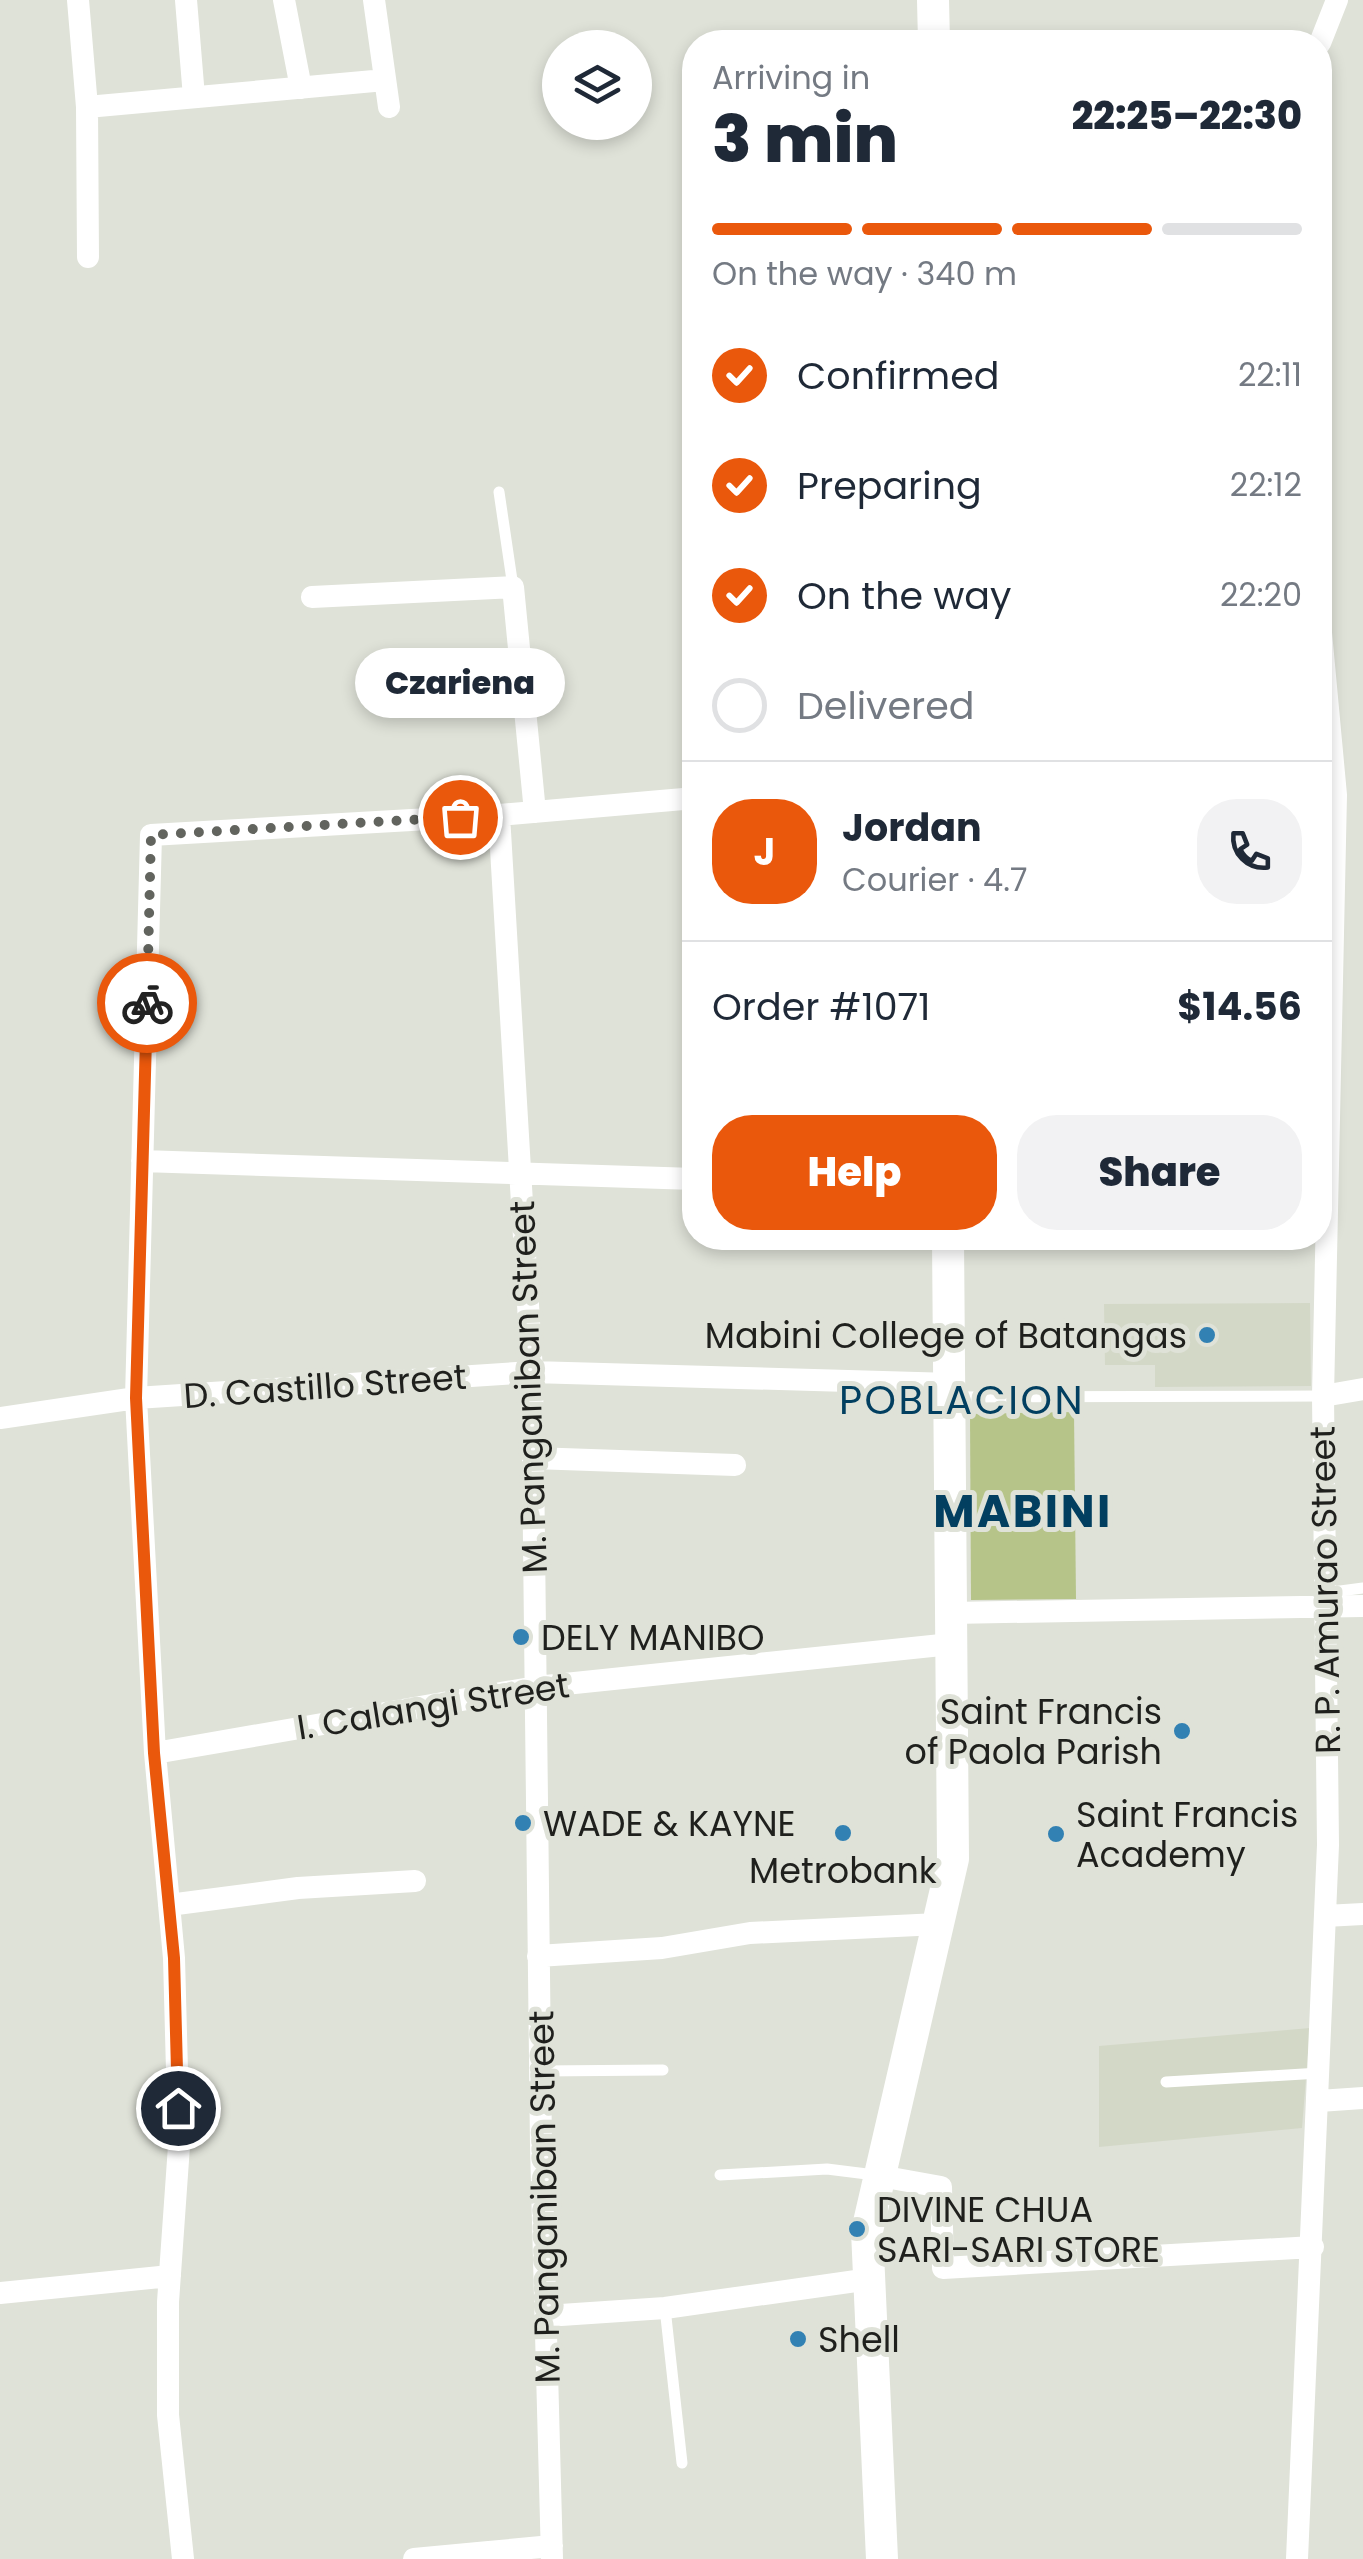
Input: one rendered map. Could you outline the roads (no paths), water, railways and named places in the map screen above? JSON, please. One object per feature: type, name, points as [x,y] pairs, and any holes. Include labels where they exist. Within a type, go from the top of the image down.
[{"type":"main road","points":[[934,0],[934,30]]},
{"type":"main road","points":[[882,2559],[868,2232],[952,1859],[948,1250]]},
{"type":"street","points":[[78,0],[87,107],[88,257]]},
{"type":"street","points":[[186,0],[194,98]]},
{"type":"street","points":[[284,0],[301,88]]},
{"type":"street","points":[[374,0],[389,107]]},
{"type":"street","points":[[1325,30],[1337,0]]},
{"type":"street","points":[[87,107],[385,80]]},
{"type":"street","points":[[312,597],[512,588],[535,812]]},
{"type":"street","points":[[182,2559],[168,2415],[170,2276],[179,2146],[170,1905],[154,1753],[136,1398],[151,835],[499,815],[682,799]]},
{"type":"street","name":"M. Panganiban Street","points":[[499,815],[532,1372],[538,1956],[552,2553]]},
{"type":"street","points":[[142,1161],[682,1179]]},
{"type":"street","name":"R. P. Amurao Street","points":[[1297,2559],[1314,2247],[1325,1916],[1323,1250]]},
{"type":"street","name":"D. Castillo Street","points":[[0,1418],[136,1398],[532,1372],[952,1390]]},
{"type":"street","points":[[1324,1396],[1363,1389]]},
{"type":"street","points":[[533,1458],[734,1466]]},
{"type":"street","name":"I. Calangi Street","points":[[154,1753],[536,1687],[951,1628],[1325,1600],[1363,1606]]},
{"type":"street","points":[[170,1905],[298,1888],[415,1882]]},
{"type":"street","points":[[1325,1916],[1363,1914]]},
{"type":"street","points":[[538,1956],[662,1948],[750,1932],[938,1924]]},
{"type":"street","points":[[1319,2101],[1363,2098]]},
{"type":"street","points":[[880,2176],[941,2187],[943,2268],[1314,2247]]},
{"type":"street","points":[[0,2293],[170,2276]]},
{"type":"street","points":[[546,2316],[666,2308],[870,2278]]},
{"type":"street","points":[[414,2559],[552,2553]]},
{"type":"lane","points":[[499,492],[512,588]]},
{"type":"lane","name":"D. Castillo Street","points":[[952,1390],[1324,1396]]},
{"type":"lane","points":[[1325,1600],[1363,1588]]},
{"type":"lane","points":[[540,2072],[662,2070]]},
{"type":"lane","points":[[1166,2082],[1320,2073]]},
{"type":"lane","points":[[720,2175],[827,2169],[880,2176]]},
{"type":"lane","points":[[666,2308],[682,2463]]},
{"type":"place","name":"Czariena","points":[[460,817]]},
{"type":"place","name":"Mabini College of Batangas","points":[[1207,1335]]},
{"type":"place","name":"DELY MANIBO","points":[[521,1637]]},
{"type":"place","name":"Saint Francis of Paola Parish","points":[[1182,1731]]},
{"type":"place","name":"WADE & KAYNE","points":[[523,1823]]},
{"type":"place","name":"Metrobank","points":[[843,1833]]},
{"type":"place","name":"Saint Francis Academy","points":[[1056,1834]]},
{"type":"place","name":"DIVINE CHUA SARI-SARI STORE","points":[[857,2229]]},
{"type":"place","name":"Shell","points":[[798,2339]]},
{"type":"district","name":"POBLACION","points":[[962,1400]]},
{"type":"district","name":"MABINI","points":[[1023,1511]]}]
